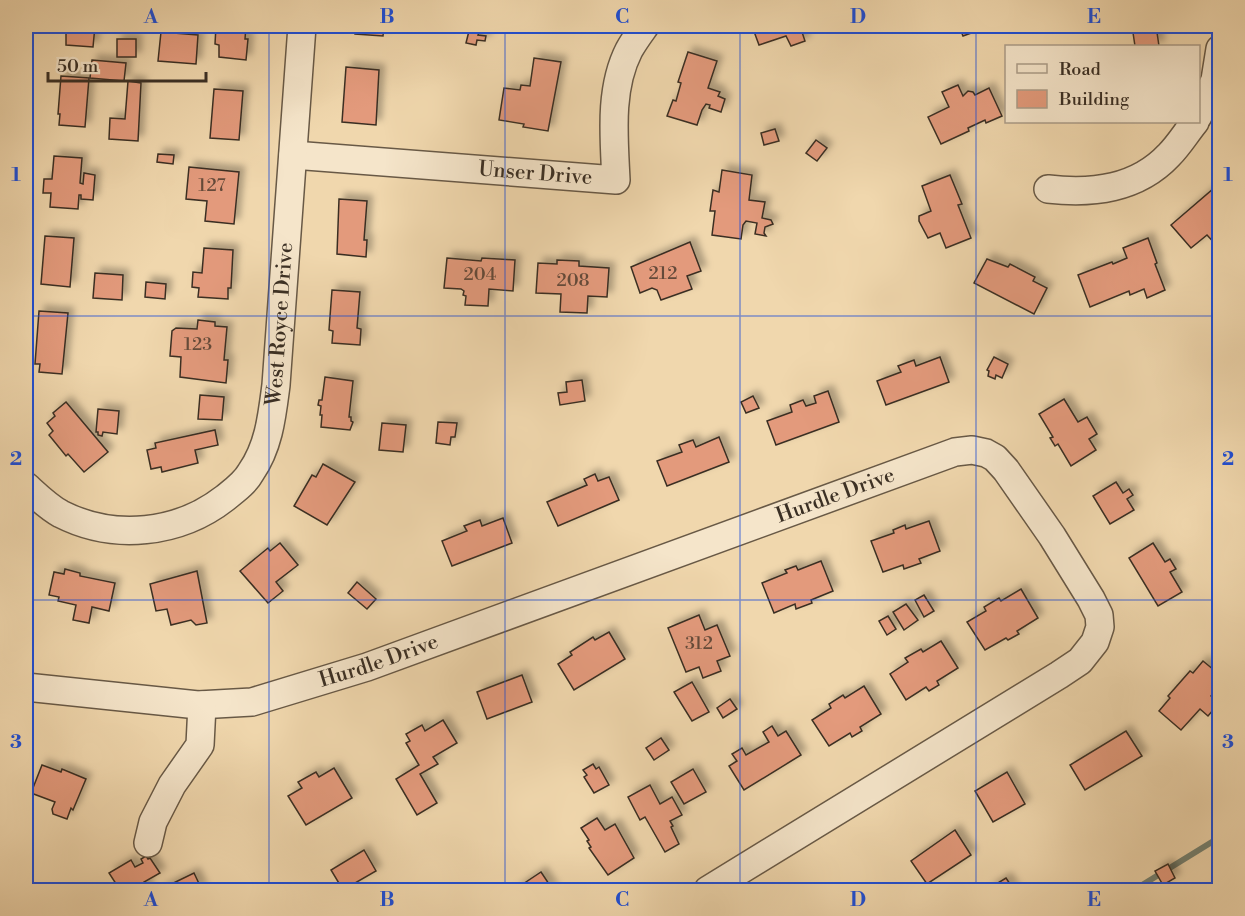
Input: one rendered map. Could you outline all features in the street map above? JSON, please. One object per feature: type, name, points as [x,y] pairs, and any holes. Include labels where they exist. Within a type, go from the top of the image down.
[{"type":"street","name":"West Royce Drive","points":[[26,486],[61,514],[89,525],[122,530],[157,529],[178,524],[214,506],[238,488],[252,472],[269,436],[276,386],[302,26]]},
{"type":"street","name":"Unser Drive","points":[[293,155],[616,180],[613,128],[617,87],[630,49],[645,26]]},
{"type":"street","points":[[1200,112],[1215,80],[1220,49]]},
{"type":"street","points":[[1048,189],[1086,191],[1131,182],[1168,157],[1194,123]]},
{"type":"street","name":"Hurdle Drive","points":[[26,687],[202,705],[252,702],[367,667],[955,453],[972,450],[995,458],[1006,470],[1052,536],[1091,598],[1099,615],[1100,627],[1095,642],[1080,661],[1059,675],[708,891]]},
{"type":"street","points":[[148,843],[153,822],[172,785],[200,745],[202,705]]},
{"type":"building","points":[[66,26],[95,26],[93,47],[66,45]]},
{"type":"building","points":[[216,26],[246,26],[245,39],[248,39],[246,60],[219,57],[219,45],[215,44]]},
{"type":"building","points":[[355,26],[384,26],[383,36],[355,34]]},
{"type":"building","points":[[752,26],[813,26],[802,32],[805,41],[791,46],[786,36],[759,45]]},
{"type":"building","points":[[959,26],[984,26],[985,28],[963,36]]},
{"type":"building","points":[[1132,26],[1156,26],[1159,45],[1135,45]]},
{"type":"building","points":[[470,27],[480,29],[478,35],[486,36],[485,41],[477,40],[476,45],[466,43]]},
{"type":"building","points":[[161,32],[198,35],[196,64],[158,61]]},
{"type":"building","points":[[117,39],[136,39],[136,57],[117,57]]},
{"type":"building","points":[[688,52],[717,61],[708,88],[720,92],[718,96],[725,99],[721,112],[709,108],[710,105],[706,104],[697,125],[667,116],[673,100],[676,101],[681,83],[678,82]]},
{"type":"building","points":[[534,58],[561,62],[548,131],[499,120],[504,88],[520,90],[521,85],[530,86]]},
{"type":"building","points":[[92,60],[126,63],[124,81],[90,78]]},
{"type":"building","points":[[346,67],[379,70],[376,125],[342,122]]},
{"type":"building","points":[[61,76],[89,78],[85,127],[59,125]]},
{"type":"building","points":[[128,81],[141,83],[138,141],[109,139],[110,118],[125,119]]},
{"type":"building","points":[[958,85],[963,96],[968,91],[975,95],[989,88],[1002,116],[986,123],[985,120],[968,128],[969,131],[941,144],[928,117],[949,107],[942,92]]},
{"type":"building","points":[[214,89],[243,91],[239,140],[210,138]]},
{"type":"building","points":[[775,129],[779,141],[764,145],[761,133]]},
{"type":"building","points":[[816,140],[827,148],[817,161],[806,153]]},
{"type":"building","points":[[158,154],[174,155],[173,164],[157,162]]},
{"type":"building","points":[[54,156],[82,158],[80,183],[83,184],[84,173],[95,175],[93,200],[81,199],[79,195],[78,209],[50,207],[51,193],[43,193],[44,179],[52,179]]},
{"type":"building","points":[[189,167],[239,172],[234,224],[205,221],[207,201],[186,199]]},
{"type":"building","points":[[722,170],[752,175],[749,200],[765,202],[762,218],[771,220],[773,224],[765,227],[766,236],[755,234],[757,223],[746,221],[743,225],[741,239],[712,235],[715,211],[710,211],[713,190],[719,192]]},
{"type":"building","points":[[950,175],[962,204],[958,205],[971,238],[946,248],[940,233],[928,238],[919,221],[919,216],[931,211],[922,186]]},
{"type":"building","points":[[1220,183],[1220,245],[1218,247],[1207,235],[1191,248],[1171,225]]},
{"type":"building","points":[[339,199],[367,201],[364,240],[367,240],[366,257],[337,254]]},
{"type":"building","points":[[45,236],[74,238],[70,287],[41,284]]},
{"type":"building","points":[[1148,238],[1165,290],[1147,298],[1144,289],[1130,295],[1129,291],[1090,307],[1078,275],[1127,258],[1123,248]]},
{"type":"building","points":[[690,242],[701,271],[687,276],[692,289],[661,300],[657,290],[652,288],[640,293],[631,267]]},
{"type":"building","points":[[204,248],[233,250],[231,288],[228,288],[228,299],[198,297],[199,288],[192,287],[193,272],[202,273]]},
{"type":"building","points":[[447,258],[481,261],[482,258],[515,260],[513,291],[489,289],[488,306],[465,305],[464,291],[444,288]]},
{"type":"building","points":[[987,259],[1008,267],[1010,264],[1035,277],[1033,281],[1047,288],[1034,314],[974,283]]},
{"type":"building","points":[[557,260],[579,261],[579,266],[609,268],[607,297],[588,296],[587,313],[560,312],[561,294],[536,293],[538,263],[557,264]]},
{"type":"building","points":[[95,273],[123,275],[122,300],[93,298]]},
{"type":"building","points":[[146,282],[166,284],[165,299],[145,297]]},
{"type":"building","points":[[332,290],[360,292],[357,328],[361,329],[360,345],[332,343],[333,331],[329,330]]},
{"type":"building","points":[[39,311],[68,313],[62,374],[39,372],[40,364],[35,364]]},
{"type":"building","points":[[198,320],[215,322],[215,326],[227,327],[224,360],[228,360],[226,383],[180,377],[181,357],[170,356],[172,331],[176,328],[197,329]]},
{"type":"building","points":[[940,357],[949,382],[886,405],[877,381],[901,372],[898,366],[914,360],[916,366]]},
{"type":"building","points":[[994,357],[1008,364],[1002,378],[996,375],[995,379],[988,376],[989,371],[987,370]]},
{"type":"building","points":[[325,377],[353,381],[349,417],[353,422],[350,430],[321,427],[321,406],[318,405],[319,400],[322,400]]},
{"type":"building","points":[[582,380],[585,401],[560,405],[558,393],[567,392],[566,382]]},
{"type":"building","points":[[828,391],[839,422],[776,445],[767,421],[792,412],[790,405],[803,400],[806,406],[816,403],[814,396]]},
{"type":"building","points":[[200,395],[224,397],[222,420],[198,419]]},
{"type":"building","points":[[753,396],[759,408],[746,413],[741,402]]},
{"type":"building","points":[[1064,399],[1078,422],[1087,417],[1097,434],[1089,439],[1096,450],[1071,466],[1058,444],[1055,446],[1050,438],[1053,437],[1039,414]]},
{"type":"building","points":[[66,402],[108,452],[84,472],[68,454],[66,456],[49,435],[53,431],[47,423],[55,416],[53,413]]},
{"type":"building","points":[[98,409],[119,411],[117,434],[103,432],[102,436],[98,435],[96,432]]},
{"type":"building","points":[[438,422],[457,423],[455,437],[451,437],[450,445],[436,443]]},
{"type":"building","points":[[382,423],[406,425],[403,452],[379,450]]},
{"type":"building","points":[[215,430],[218,445],[195,450],[198,463],[162,472],[161,467],[151,469],[147,450],[156,448],[155,443]]},
{"type":"building","points":[[719,437],[729,462],[667,486],[657,461],[682,452],[679,445],[693,440],[696,447]]},
{"type":"building","points":[[323,464],[355,482],[327,525],[294,506],[312,475],[316,477]]},
{"type":"building","points":[[595,474],[598,481],[609,477],[619,500],[558,526],[547,502],[587,485],[584,479]]},
{"type":"building","points":[[1116,482],[1123,493],[1129,489],[1133,495],[1127,499],[1134,510],[1110,524],[1093,496]]},
{"type":"building","points":[[503,518],[512,543],[452,566],[442,541],[467,531],[464,526],[480,520],[482,526]]},
{"type":"building","points":[[929,521],[940,551],[919,559],[921,563],[904,569],[903,565],[883,572],[871,541],[894,533],[893,530],[905,525],[906,529]]},
{"type":"building","points":[[280,543],[298,565],[276,582],[283,591],[268,603],[240,571],[268,548],[270,551]]},
{"type":"building","points":[[1153,543],[1165,562],[1170,559],[1176,569],[1170,572],[1182,592],[1158,606],[1129,558]]},
{"type":"building","points":[[821,561],[833,591],[796,609],[795,604],[774,613],[762,583],[787,573],[785,570],[796,566],[798,570]]},
{"type":"building","points":[[65,569],[80,573],[80,576],[115,583],[109,611],[92,607],[89,623],[73,620],[76,605],[58,601],[59,597],[49,595],[54,572],[64,574]]},
{"type":"building","points":[[197,571],[207,623],[196,625],[191,620],[171,625],[167,609],[156,611],[150,584]]},
{"type":"building","points":[[357,582],[376,599],[367,609],[348,593]]},
{"type":"building","points":[[1021,589],[1038,618],[1017,631],[1019,634],[1008,640],[1006,638],[985,650],[967,622],[986,611],[984,607],[999,598],[1001,601]]},
{"type":"building","points":[[924,595],[934,611],[924,617],[915,600]]},
{"type":"building","points":[[906,604],[918,620],[904,630],[893,612]]},
{"type":"building","points":[[699,615],[705,630],[717,625],[730,656],[717,661],[721,671],[703,678],[699,667],[686,672],[668,628]]},
{"type":"building","points":[[888,616],[896,629],[887,635],[879,621]]},
{"type":"building","points":[[609,632],[625,659],[574,690],[558,664],[572,655],[570,652],[593,637],[595,640]]},
{"type":"building","points":[[941,641],[958,668],[937,681],[939,685],[929,691],[926,687],[906,700],[890,674],[908,662],[905,658],[921,649],[923,652]]},
{"type":"building","points":[[1203,661],[1220,675],[1220,686],[1211,696],[1219,703],[1208,716],[1200,709],[1181,730],[1159,711],[1170,698],[1168,696],[1190,671],[1193,673]]},
{"type":"building","points":[[522,675],[532,702],[487,719],[477,692]]},
{"type":"building","points":[[692,682],[709,712],[692,721],[674,692]]},
{"type":"building","points":[[864,686],[881,714],[860,727],[862,731],[852,737],[850,733],[829,746],[812,720],[831,708],[829,704],[843,695],[845,698]]},
{"type":"building","points":[[730,699],[737,709],[723,718],[717,708]]},
{"type":"building","points":[[443,720],[457,743],[433,757],[438,764],[420,774],[437,803],[417,815],[396,779],[419,765],[406,743],[410,741],[406,734],[422,725],[425,731]]},
{"type":"building","points":[[772,726],[778,736],[786,731],[801,755],[744,790],[729,766],[737,761],[732,754],[742,748],[746,755],[769,742],[763,732]]},
{"type":"building","points":[[1126,731],[1142,756],[1085,790],[1070,765]]},
{"type":"building","points":[[661,738],[669,750],[654,760],[646,748]]},
{"type":"building","points":[[593,764],[596,769],[599,767],[609,785],[594,793],[584,777],[587,775],[583,770]]},
{"type":"building","points":[[42,765],[61,772],[62,769],[86,779],[67,819],[53,814],[52,809],[55,802],[31,793]]},
{"type":"building","points":[[334,768],[352,798],[306,825],[288,796],[302,788],[298,782],[316,772],[319,777]]},
{"type":"building","points":[[693,769],[706,792],[684,804],[671,782]]},
{"type":"building","points":[[1007,772],[1025,804],[993,822],[975,791]]},
{"type":"building","points":[[650,785],[660,804],[672,797],[682,815],[670,821],[679,844],[665,852],[645,817],[640,820],[628,797]]},
{"type":"building","points":[[597,818],[605,830],[615,824],[634,858],[608,875],[589,848],[591,847],[587,841],[589,840],[581,828]]},
{"type":"building","points":[[955,830],[971,855],[927,884],[911,861]]},
{"type":"building","points":[[364,850],[376,871],[343,890],[331,870]]},
{"type":"building","points":[[146,856],[150,858],[160,873],[144,882],[149,890],[120,890],[109,873],[131,860],[135,867],[143,863],[141,859]]},
{"type":"building","points":[[1168,864],[1175,878],[1163,885],[1155,871]]},
{"type":"building","points":[[541,872],[553,890],[514,890]]},
{"type":"building","points":[[194,873],[202,890],[159,890]]},
{"type":"building","points":[[1006,878],[1014,890],[988,889]]},
{"type":"waterway","points":[[1134,890],[1220,837]]}]
